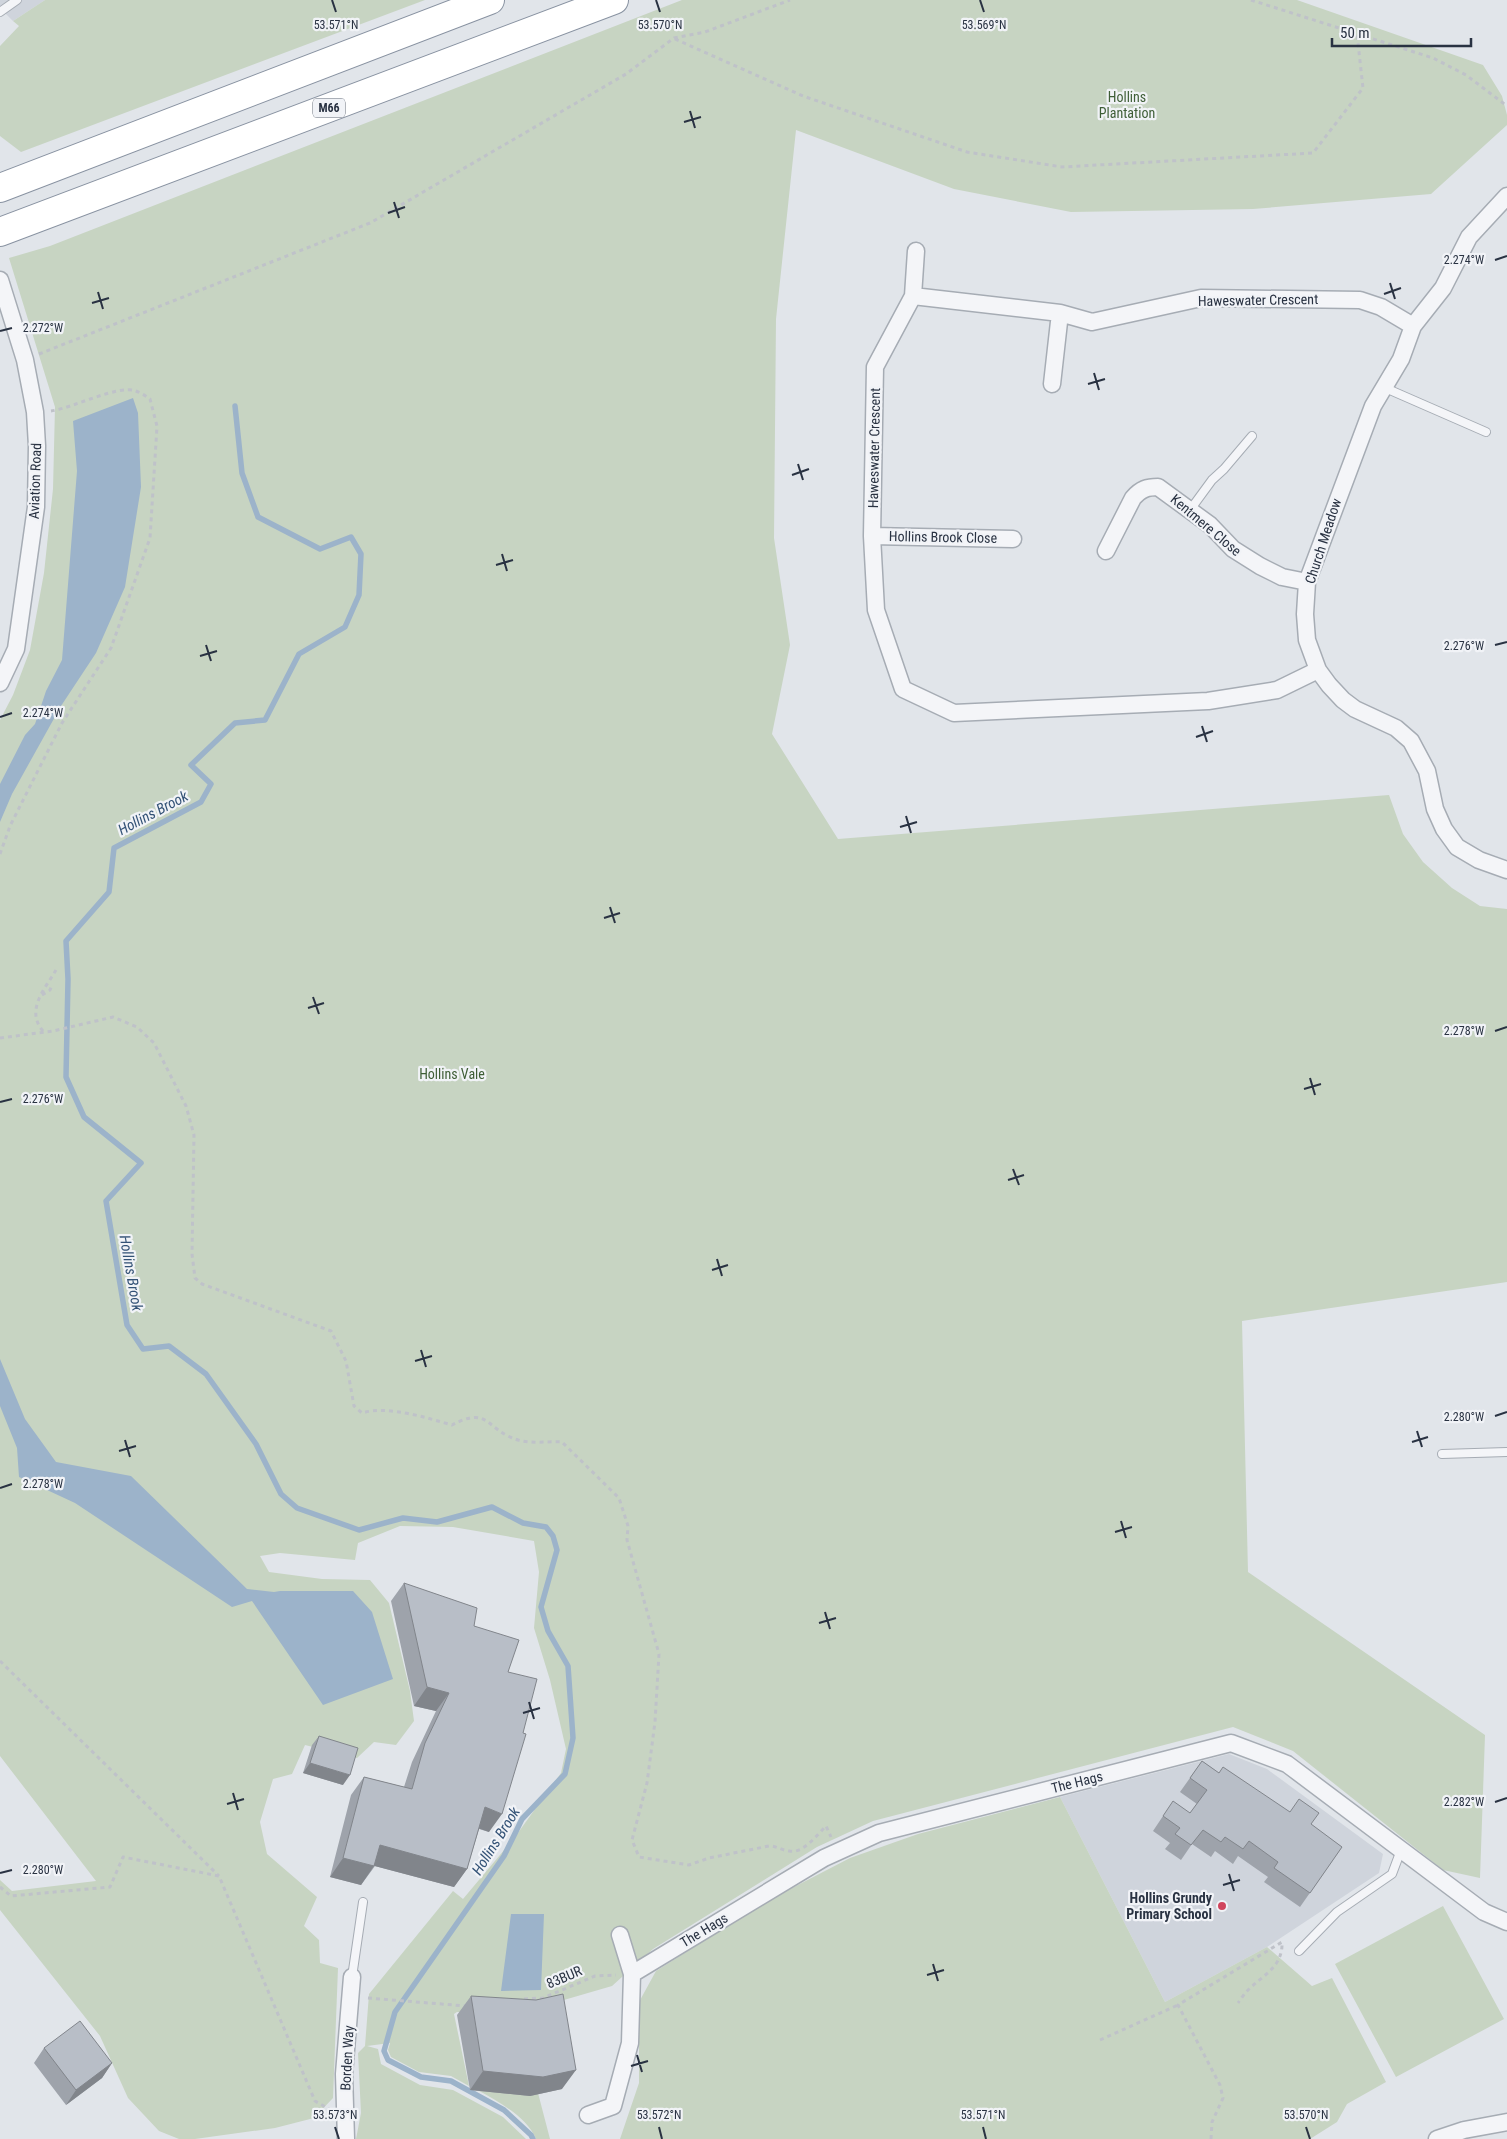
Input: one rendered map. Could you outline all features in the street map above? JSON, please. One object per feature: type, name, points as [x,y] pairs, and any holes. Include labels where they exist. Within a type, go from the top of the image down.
[{"type":"highway","points":[[0,188],[490,0]]},
{"type":"highway","name":"M66","points":[[0,232],[614,0]]},
{"type":"street","name":"Church Meadow","points":[[1507,196],[1469,237],[1442,288],[1413,326],[1401,359],[1383,388],[1364,426],[1307,582],[1305,614],[1307,640],[1318,670],[1329,685],[1343,700],[1356,709],[1396,728],[1411,741],[1426,771],[1435,809],[1444,829],[1457,847],[1479,860],[1507,870]]},
{"type":"street","points":[[913,296],[916,251]]},
{"type":"street","name":"Aviation Road","points":[[0,280],[25,360],[35,412],[37,454],[33,525],[16,649],[0,683]]},
{"type":"street","name":"Haweswater Crescent","points":[[1318,670],[1277,690],[1208,701],[954,713],[903,689],[876,610],[872,536],[875,366],[913,296],[1060,313],[1092,322],[1201,298],[1360,300],[1381,307],[1413,326]]},
{"type":"street","points":[[1052,384],[1060,313]]},
{"type":"street","name":"Kentmere Close","points":[[1106,551],[1133,498],[1139,491],[1149,487],[1158,488],[1210,525],[1233,549],[1282,577],[1307,582]]},
{"type":"street","name":"Hollins Brook Close","points":[[872,536],[1013,539]]},
{"type":"street","name":"The Hags","points":[[632,1974],[824,1858],[879,1832],[1231,1743],[1287,1764],[1484,1912],[1507,1922]]},
{"type":"street","points":[[588,2115],[613,2106],[630,2043],[632,1974],[620,1935]]},
{"type":"street","name":"Borden Way","points":[[346,2139],[344,2074],[352,1977]]},
{"type":"street","points":[[1437,2139],[1464,2130],[1507,2122]]},
{"type":"lane","points":[[0,12],[17,0]]},
{"type":"lane","points":[[1383,388],[1486,432]]},
{"type":"lane","points":[[1190,510],[1212,480],[1252,436]]},
{"type":"lane","points":[[1442,1454],[1507,1452]]},
{"type":"lane","points":[[1299,1951],[1337,1912],[1392,1874],[1401,1850]]},
{"type":"lane","points":[[352,1977],[362,1902]]},
{"type":"path","points":[[25,360],[370,223],[626,74],[674,38],[705,32],[790,0]]},
{"type":"path","points":[[1251,0],[1433,58],[1466,75],[1507,106]]},
{"type":"path","points":[[674,38],[803,96],[967,152],[1062,167],[1313,153],[1363,88],[1357,34]]},
{"type":"path","points":[[0,854],[10,826],[62,724],[112,648],[150,538],[158,426],[150,399],[135,390],[120,390],[64,409],[35,412]]},
{"type":"path","points":[[43,1032],[37,1024],[36,1002],[56,970]]},
{"type":"path","points":[[42,995],[50,990],[52,985]]},
{"type":"path","points":[[0,1038],[53,1031],[112,1017],[137,1027],[154,1042],[166,1063],[186,1106],[194,1135],[192,1254],[195,1278],[202,1284],[331,1331],[346,1361],[354,1406],[362,1413],[372,1410],[412,1414],[452,1425],[468,1417],[481,1417],[501,1433],[520,1441],[562,1442],[619,1498],[628,1526],[627,1540],[659,1654],[655,1722],[648,1774],[632,1840],[640,1857],[689,1865],[709,1858],[769,1846],[777,1846],[790,1852],[804,1847],[826,1826],[839,1851]]},
{"type":"path","points":[[0,1661],[218,1876],[315,2101],[345,2118]]},
{"type":"path","points":[[0,1887],[10,1896],[110,1887],[123,1857],[218,1876]]},
{"type":"path","points":[[1100,2040],[1178,2005],[1282,1942],[1283,1952],[1272,1972],[1247,1991],[1238,2003]]},
{"type":"path","name":"83BUR","points":[[517,2000],[543,1998],[595,1976],[632,1974]]},
{"type":"path","points":[[366,1998],[414,2003],[473,2005]]},
{"type":"path","points":[[1178,2005],[1220,2085],[1223,2098],[1212,2122],[1211,2139]]},
{"type":"shaded area","points":[[0,0],[45,0],[13,21],[0,8]]},
{"type":"shaded area","name":"Hollins Grundy Primary School","points":[[1229,1754],[1267,1769],[1383,1854],[1379,1873],[1267,1947],[1165,2002],[1060,1797]]},
{"type":"green space","points":[[45,0],[425,0],[21,152],[0,136],[0,46],[19,26],[13,21]]},
{"type":"green space","name":"Hollins Vale","points":[[682,0],[1297,0],[1483,65],[1502,96],[1507,115],[1507,125],[1431,194],[1253,209],[1071,212],[954,189],[796,130],[776,319],[774,538],[790,645],[772,734],[838,839],[1389,795],[1403,834],[1423,862],[1452,888],[1480,906],[1507,909],[1507,1282],[1242,1321],[1248,1572],[1485,1735],[1480,1878],[1443,1870],[1293,1751],[1233,1727],[873,1821],[817,1847],[653,1949],[612,1986],[526,2011],[457,2012],[454,2014],[469,2086],[451,2076],[419,2072],[391,2057],[388,2050],[390,2043],[367,2046],[378,2049],[381,2064],[420,2085],[453,2090],[503,2117],[526,2139],[356,2139],[361,2113],[358,2053],[365,2046],[369,1994],[453,1891],[463,1899],[515,1837],[561,1773],[566,1749],[550,1680],[534,1628],[539,1572],[534,1541],[453,1527],[400,1526],[358,1543],[355,1560],[280,1553],[260,1556],[269,1572],[322,1579],[370,1580],[389,1603],[410,1691],[414,1721],[396,1745],[374,1742],[357,1758],[305,1745],[292,1774],[273,1779],[260,1822],[267,1854],[317,1897],[304,1926],[319,1940],[320,1963],[338,1968],[333,2098],[314,2118],[275,2128],[195,2139],[179,2139],[159,2131],[128,2098],[100,2036],[0,1910],[0,1880],[12,1891],[96,1881],[0,1756],[0,720],[13,695],[30,650],[44,573],[53,489],[55,407],[9,258],[50,246]]},
{"type":"green space","points":[[1060,1797],[1165,2002],[1267,1947],[1312,1986],[1332,1978],[1386,2082],[1347,2104],[1337,2122],[1310,2139],[620,2139],[639,2083],[639,2002],[656,1971],[767,1901],[850,1858],[918,1834]]},
{"type":"green space","points":[[1443,1906],[1504,2019],[1396,2077],[1335,1964]]},
{"type":"green space","points":[[479,2091],[538,2093],[550,2139],[536,2139],[532,2131],[519,2117]]},
{"type":"water","points":[[133,398],[138,413],[141,487],[125,587],[96,653],[61,706],[12,794],[0,822],[0,784],[25,735],[35,724],[46,691],[62,660],[77,471],[73,421]]},
{"type":"water","points":[[0,1359],[25,1419],[56,1462],[131,1476],[247,1589],[274,1592],[353,1591],[372,1612],[393,1679],[323,1705],[252,1601],[232,1607],[75,1503],[19,1477],[17,1448],[0,1406]]},
{"type":"water","points":[[511,1914],[544,1914],[541,1990],[501,1991]]},
{"type":"building","points":[[404,1583],[477,1608],[474,1626],[519,1640],[508,1672],[537,1679],[523,1733],[526,1734],[502,1814],[485,1807],[467,1869],[380,1845],[374,1866],[343,1858],[364,1777],[412,1789],[425,1743],[449,1693],[427,1687]]},
{"type":"building","points":[[319,1736],[358,1748],[350,1775],[310,1763]]},
{"type":"building","points":[[1202,1761],[1219,1773],[1223,1767],[1290,1812],[1299,1799],[1319,1813],[1311,1824],[1342,1847],[1310,1893],[1274,1868],[1278,1862],[1249,1841],[1243,1849],[1225,1837],[1221,1842],[1203,1830],[1191,1845],[1175,1834],[1180,1828],[1163,1816],[1173,1801],[1190,1813],[1207,1790],[1190,1778]]},
{"type":"building","points":[[563,1994],[576,2070],[543,2077],[483,2071],[471,1996],[536,2000]]},
{"type":"building","points":[[80,2021],[112,2063],[76,2090],[44,2048]]},
{"type":"waterway","name":"Hollins Brook","points":[[235,406],[242,473],[258,517],[320,549],[351,537],[361,554],[359,595],[345,627],[299,654],[265,720],[235,723],[191,765],[211,784],[201,802],[114,848],[109,892],[66,941],[68,979],[66,1077],[84,1117],[141,1163],[106,1201],[127,1325],[143,1349],[169,1346],[206,1374],[256,1444],[281,1494],[297,1508],[359,1530],[403,1518],[437,1522],[492,1507],[523,1523],[546,1527],[553,1536],[557,1550],[541,1607],[548,1631],[568,1666],[573,1738],[565,1774],[522,1819],[504,1856],[395,2012],[384,2051],[388,2060],[421,2077],[451,2081],[504,2110],[533,2139]]},
{"type":"place","name":"Hollins Grundy Primary School","points":[[1222,1906]]},
{"type":"park label","name":"Hollins Plantation","points":[[1127,105]]}]
